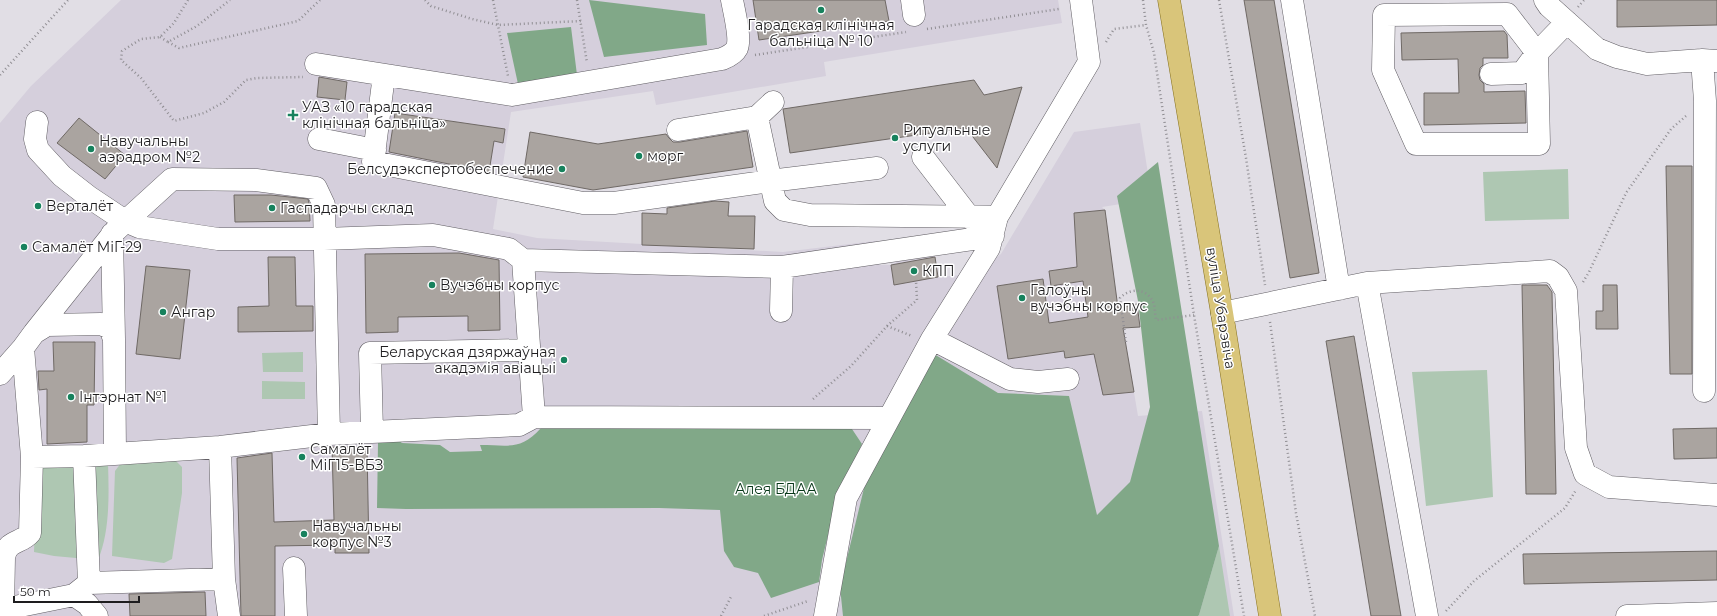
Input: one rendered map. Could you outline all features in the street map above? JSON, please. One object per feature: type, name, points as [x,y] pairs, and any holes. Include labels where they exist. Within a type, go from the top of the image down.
[{"type":"main road","name":"вуліца Убарэвіча","points":[[1169,0],[1222,313],[1270,616]]},
{"type":"street","points":[[316,64],[512,95],[722,59],[730,55],[737,47],[738,37],[732,0]]},
{"type":"street","points":[[825,616],[846,498],[931,341],[989,248],[995,226],[1089,62],[1080,0]]},
{"type":"street","points":[[1292,0],[1339,289]]},
{"type":"street","points":[[1545,0],[1549,6],[1597,49],[1617,57],[1647,64],[1710,61],[1705,101],[1704,390]]},
{"type":"street","points":[[1507,14],[1537,53],[1539,144],[1416,144],[1383,70],[1384,16],[1507,14]]},
{"type":"street","points":[[1491,74],[1522,73],[1537,53],[1567,22]]},
{"type":"street","points":[[384,75],[373,162],[583,202],[614,203],[770,181],[877,168]]},
{"type":"street","points":[[678,130],[757,117],[773,102]]},
{"type":"street","points":[[757,117],[770,181],[776,201],[784,210],[803,214],[970,218],[995,226]]},
{"type":"street","points":[[37,122],[35,139],[38,150],[62,176],[119,227],[139,227],[218,239],[324,239],[434,235],[509,249],[523,260],[782,268],[995,226]]},
{"type":"street","points":[[319,139],[375,150]]},
{"type":"street","points":[[924,156],[970,218]]},
{"type":"street","points":[[0,374],[119,227],[172,179],[256,180],[316,188],[324,205],[330,434]]},
{"type":"street","points":[[115,454],[114,339],[119,227]]},
{"type":"street","points":[[523,260],[534,417]]},
{"type":"street","points":[[780,312],[782,268]]},
{"type":"street","points":[[1222,313],[1366,284],[1550,271],[1558,277],[1566,290],[1576,448],[1585,474],[1609,487],[1717,495]]},
{"type":"street","points":[[1366,284],[1427,616]]},
{"type":"street","points":[[29,340],[47,325],[101,324],[110,328],[114,339]]},
{"type":"street","points":[[29,340],[32,457],[30,533],[27,537],[14,542],[6,548],[4,556],[1,610],[82,589],[224,579]]},
{"type":"street","points":[[931,341],[1010,379],[1038,382],[1068,379]]},
{"type":"street","points":[[372,432],[370,353],[529,350]]},
{"type":"street","points":[[32,457],[84,456],[220,447],[330,434],[519,425],[534,417],[888,418]]},
{"type":"street","points":[[220,447],[224,579],[229,616]]},
{"type":"street","points":[[84,456],[82,589],[87,604],[96,616]]},
{"type":"street","points":[[294,568],[296,616]]},
{"type":"street","points":[[1627,616],[1717,613]]},
{"type":"path","points":[[0,75],[68,0]]},
{"type":"path","points":[[160,37],[174,23],[188,0]]},
{"type":"path","points":[[168,42],[197,26],[230,0]]},
{"type":"path","points":[[316,64],[302,78],[257,78],[246,80],[224,102],[204,113],[174,121],[141,78],[120,60],[122,51],[141,39],[160,37],[179,48],[298,21],[320,0]]},
{"type":"path","points":[[425,0],[431,6],[472,19],[498,25],[581,21]]},
{"type":"path","points":[[492,0],[512,95]]},
{"type":"path","points":[[577,0],[590,82]]},
{"type":"path","points":[[1143,0],[1146,26],[1154,53],[1194,315],[1244,616]]},
{"type":"path","points":[[1219,0],[1246,158],[1296,513],[1315,616]]},
{"type":"path","points":[[735,50],[752,55],[914,19],[1059,9]]},
{"type":"path","points":[[1114,29],[1146,26]]},
{"type":"path","points":[[1581,284],[1589,272],[1626,193],[1671,129],[1705,101]]},
{"type":"path","points":[[788,417],[815,397],[851,366],[887,326],[917,300],[916,281]]},
{"type":"path","points":[[1126,342],[1120,298],[1135,290],[1141,291],[1150,297],[1154,304],[1156,320],[1194,315]]},
{"type":"path","points":[[887,326],[931,341]]},
{"type":"path","points":[[1441,616],[1474,581],[1565,508],[1585,474]]},
{"type":"path","points":[[764,616],[829,592]]},
{"type":"path","points":[[721,616],[732,595]]},
{"type":"shaded area","name":"Беларуская дзяржаўная акадэмія авіацыі","points":[[121,0],[1058,0],[1062,23],[824,62],[826,76],[656,105],[653,91],[511,112],[493,229],[537,238],[783,252],[875,241],[879,265],[891,265],[908,256],[934,255],[938,277],[974,274],[1001,254],[1074,132],[1140,123],[1152,199],[1102,207],[1105,210],[1120,321],[1123,328],[1138,416],[1202,411],[1234,616],[0,616],[0,123],[31,86]]},
{"type":"green space","points":[[589,0],[705,14],[707,45],[604,57]]},
{"type":"green space","points":[[571,27],[577,75],[518,84],[507,33]]},
{"type":"green space","points":[[1158,162],[1219,546],[1199,615],[843,616],[840,587],[867,476],[934,354],[998,393],[1069,396],[1097,515],[1130,482],[1150,407],[1138,301],[1117,196]]},
{"type":"green space","points":[[1568,169],[1569,219],[1485,221],[1483,172]]},
{"type":"green space","points":[[303,352],[303,372],[263,372],[262,353]]},
{"type":"green space","points":[[1487,370],[1493,497],[1426,506],[1412,372]]},
{"type":"green space","points":[[262,381],[305,382],[305,399],[262,399]]},
{"type":"green space","name":"Алея БДАА","points":[[850,426],[862,444],[837,498],[822,560],[819,582],[771,598],[758,573],[734,567],[724,551],[720,510],[659,508],[377,508],[378,443],[396,439],[402,443],[440,445],[450,452],[482,451],[480,445],[513,445],[527,440],[541,428],[722,429]]},
{"type":"green space","points":[[175,460],[182,467],[182,493],[172,559],[164,563],[112,556],[115,471],[121,463]]},
{"type":"green space","points":[[108,463],[107,525],[98,560],[54,556],[34,552],[37,471],[44,464]]},
{"type":"green space","points":[[1219,546],[1230,616],[1198,616],[1199,615]]},
{"type":"building","name":"Гарадская клінічная бальніца № 10","points":[[753,0],[885,0],[889,21],[759,40]]},
{"type":"building","points":[[1244,0],[1274,0],[1319,273],[1290,278]]},
{"type":"building","points":[[1617,0],[1717,0],[1717,25],[1617,27]]},
{"type":"building","points":[[1504,31],[1507,35],[1508,58],[1483,58],[1483,65],[1480,68],[1479,75],[1480,80],[1484,84],[1484,92],[1525,91],[1526,123],[1424,125],[1424,93],[1459,93],[1458,59],[1402,60],[1401,33]]},
{"type":"building","points":[[319,77],[347,82],[345,100],[317,97]]},
{"type":"building","points":[[974,80],[984,95],[1022,87],[997,168],[966,128],[790,153],[783,109]]},
{"type":"building","points":[[395,113],[505,129],[503,143],[494,141],[489,172],[389,152]]},
{"type":"building","name":"Навучальны аэрадром №2","points":[[79,118],[125,155],[105,179],[57,143]]},
{"type":"building","name":"морг","points":[[747,131],[753,167],[593,190],[523,177],[530,132],[598,144],[666,134],[673,142],[680,142]]},
{"type":"building","points":[[1666,166],[1692,166],[1692,374],[1670,374]]},
{"type":"building","name":"Гаспадарчы склад","points":[[234,195],[271,195],[308,199],[310,221],[235,222]]},
{"type":"building","points":[[715,201],[729,202],[728,216],[755,216],[754,249],[642,245],[642,213],[667,214],[667,208]]},
{"type":"building","name":"Галоўны вучэбны корпус","points":[[1105,210],[1118,308],[1137,304],[1140,327],[1123,328],[1134,392],[1103,395],[1094,354],[1065,358],[1064,351],[1008,359],[997,286],[1043,279],[1049,323],[1088,317],[1083,281],[1051,286],[1049,271],[1077,267],[1074,213]]},
{"type":"building","name":"Вучэбны корпус","points":[[459,253],[499,260],[500,330],[468,331],[468,316],[398,317],[398,332],[366,333],[365,254]]},
{"type":"building","points":[[268,257],[295,257],[296,306],[313,306],[313,331],[238,332],[238,307],[269,306]]},
{"type":"building","name":"КПП","points":[[935,257],[938,277],[894,285],[891,265]]},
{"type":"building","name":"Ангар","points":[[146,266],[190,270],[180,359],[136,354]]},
{"type":"building","points":[[1522,285],[1547,285],[1552,292],[1556,494],[1526,494]]},
{"type":"building","points":[[1603,285],[1617,285],[1618,329],[1596,329],[1596,311],[1603,311]]},
{"type":"building","points":[[1354,336],[1401,616],[1371,616],[1326,341]]},
{"type":"building","name":"Інтэрнат №1","points":[[53,342],[95,342],[94,405],[87,405],[87,442],[47,444],[47,389],[39,390],[38,371],[54,371]]},
{"type":"building","points":[[1717,428],[1717,458],[1674,459],[1673,429]]},
{"type":"building","name":"Навучальны корпус №3","points":[[332,447],[367,447],[369,553],[335,553],[335,545],[275,546],[275,616],[241,616],[237,458],[272,453],[274,522],[334,520]]},
{"type":"building","points":[[1717,551],[1717,580],[1524,584],[1523,554]]},
{"type":"building","points":[[205,592],[206,616],[130,616],[129,594]]},
{"type":"place","name":"Гарадская клінічная бальніца № 10","points":[[821,10]]},
{"type":"place","name":"УАЗ «10 гарадская клінічная бальніца»","points":[[293,115]]},
{"type":"place","name":"Ритуальные услуги","points":[[895,138]]},
{"type":"place","name":"Навучальны аэрадром №2","points":[[91,149]]},
{"type":"place","name":"морг","points":[[639,156]]},
{"type":"place","name":"Белсудэкспертобеспечение","points":[[562,169]]},
{"type":"place","name":"Верталёт","points":[[38,206]]},
{"type":"place","name":"Гаспадарчы склад","points":[[272,208]]},
{"type":"place","name":"Самалёт МіГ-29","points":[[24,247]]},
{"type":"place","name":"КПП","points":[[914,271]]},
{"type":"place","name":"Вучэбны корпус","points":[[432,285]]},
{"type":"place","name":"Галоўны вучэбны корпус","points":[[1022,298]]},
{"type":"place","name":"Ангар","points":[[163,312]]},
{"type":"place","name":"Беларуская дзяржаўная акадэмія авіацыі","points":[[564,360]]},
{"type":"place","name":"Інтэрнат №1","points":[[71,397]]},
{"type":"place","name":"Самалёт МіГ15-ВБЗ","points":[[302,457]]},
{"type":"place","name":"Навучальны корпус №3","points":[[304,534]]}]
